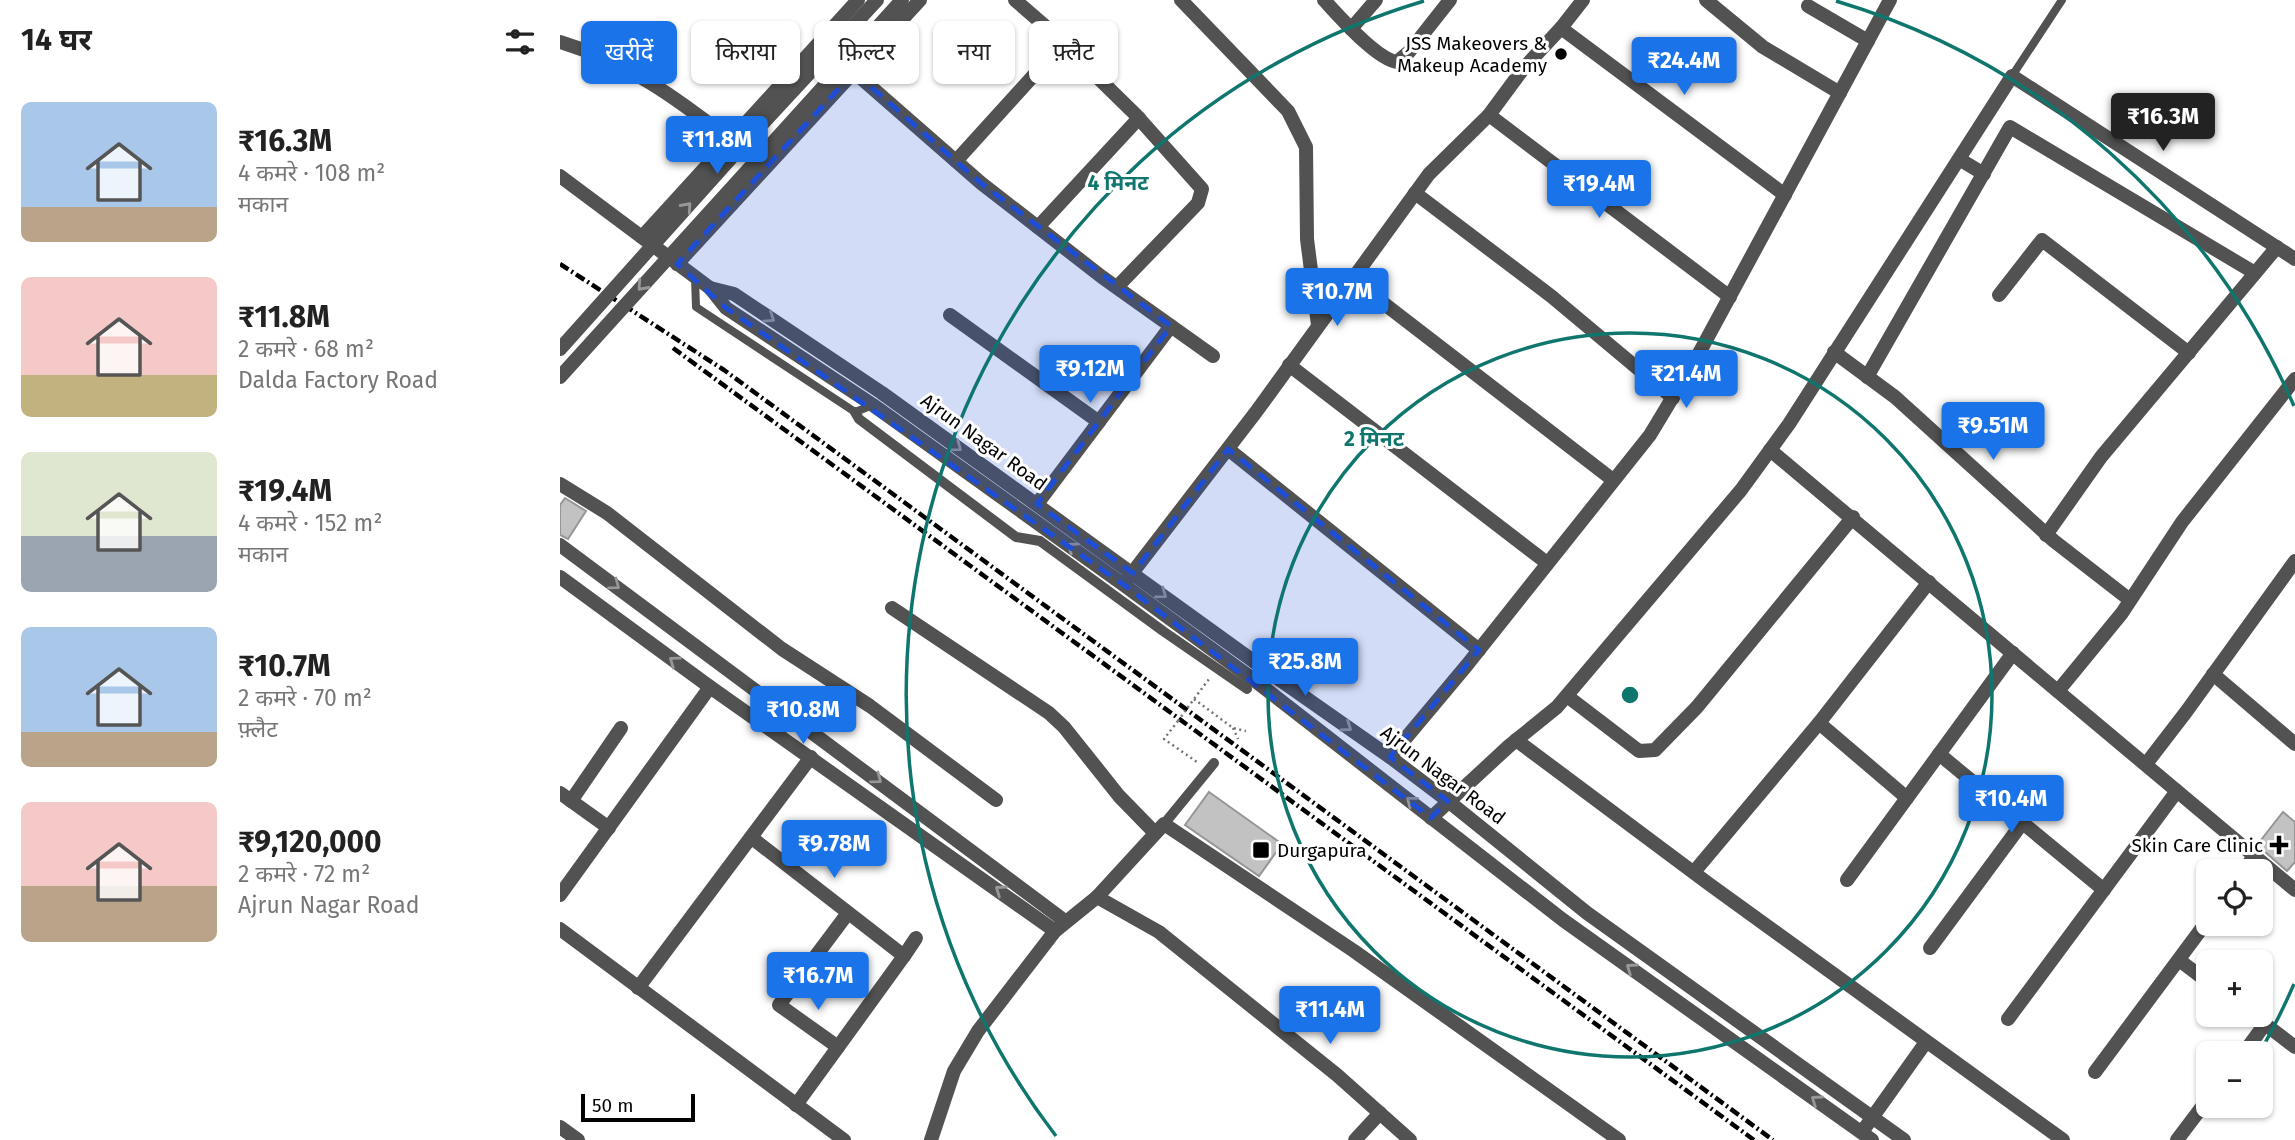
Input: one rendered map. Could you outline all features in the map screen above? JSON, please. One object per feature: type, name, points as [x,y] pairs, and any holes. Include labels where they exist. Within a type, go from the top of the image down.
[{"type":"street","points":[[642,237],[858,0]]},
{"type":"street","points":[[560,349],[738,149],[877,0]]},
{"type":"street","points":[[560,377],[902,0]]},
{"type":"street","points":[[901,21],[920,0]]},
{"type":"street","points":[[1015,0],[1038,21]]},
{"type":"street","points":[[1181,0],[1288,111],[1306,147],[1307,239],[1318,325]]},
{"type":"street","points":[[1324,0],[1351,29],[1388,60],[1397,62],[1409,52],[1450,0]]},
{"type":"street","points":[[1351,29],[1376,0]]},
{"type":"street","points":[[1706,0],[1763,47],[1840,93]]},
{"type":"street","points":[[1390,757],[1650,435],[1730,297],[1890,0]]},
{"type":"street","points":[[1128,579],[1228,449],[1429,174],[1489,115],[1523,69],[1561,28],[1578,2]]},
{"type":"street","points":[[1808,6],[1868,41]]},
{"type":"street","points":[[1561,28],[1785,195]]},
{"type":"street","points":[[560,42],[605,58],[672,95],[729,139]]},
{"type":"street","points":[[1431,818],[1516,740],[1557,707],[1741,490],[1770,450],[2012,76],[2295,259]]},
{"type":"street","points":[[956,161],[1029,80]]},
{"type":"street","points":[[677,264],[843,84]]},
{"type":"street","points":[[868,84],[981,183],[1213,356]]},
{"type":"street","points":[[1105,84],[1139,118],[1202,189],[1198,203],[1117,287]]},
{"type":"street","points":[[1489,115],[1730,297]]},
{"type":"street","points":[[1038,227],[1139,118]]},
{"type":"street","points":[[1867,377],[2010,127],[2255,273]]},
{"type":"street","points":[[1959,159],[1983,174]]},
{"type":"street","name":"Ajrun Nagar Road","points":[[560,176],[710,288],[726,308],[1263,668],[1390,757],[1587,913],[1903,1140]]},
{"type":"street","points":[[1415,193],[1551,296],[1673,398]]},
{"type":"street","points":[[1999,295],[2042,240],[2189,353]]},
{"type":"street","points":[[2046,535],[2101,457],[2277,247]]},
{"type":"street","points":[[1352,279],[1613,480]]},
{"type":"street","name":"Ajrun Nagar Road","points":[[710,288],[734,294],[881,393],[1037,504],[1254,680],[1563,920],[1867,1136]]},
{"type":"street","points":[[950,314],[1099,422]]},
{"type":"street","points":[[1037,504],[1171,326]]},
{"type":"street","points":[[1834,352],[1895,397],[2046,535],[2130,600]]},
{"type":"street","points":[[1289,365],[1547,563]]},
{"type":"street","points":[[2058,691],[2130,600],[2182,522],[2295,379]]},
{"type":"street","points":[[855,412],[859,419],[1016,537],[1040,541],[1245,692],[1263,668]]},
{"type":"street","points":[[1228,449],[1479,650]]},
{"type":"street","points":[[1770,450],[2295,890]]},
{"type":"street","points":[[560,484],[607,513],[782,649],[870,706],[996,800]]},
{"type":"street","points":[[1567,696],[1639,751],[1655,750],[1697,707],[1853,517]]},
{"type":"street","points":[[560,545],[1060,926]]},
{"type":"street","points":[[2146,764],[2295,561]]},
{"type":"street","points":[[560,577],[710,687],[1060,926]]},
{"type":"street","points":[[1694,872],[1819,723],[1929,582]]},
{"type":"street","points":[[892,608],[1049,713],[1064,727],[1119,796],[1159,828],[1354,951],[1619,1140]]},
{"type":"street","points":[[1847,880],[2012,653]]},
{"type":"street","points":[[2213,674],[2295,744]]},
{"type":"street","points":[[560,895],[710,687]]},
{"type":"street","points":[[1819,723],[1907,798]]},
{"type":"street","points":[[609,828],[566,797],[621,728]]},
{"type":"street","points":[[1516,740],[2063,1140]]},
{"type":"street","points":[[1939,754],[2104,890]]},
{"type":"street","points":[[638,988],[811,757]]},
{"type":"street","points":[[931,1140],[954,1071],[978,1031],[1060,926],[1097,897],[1211,767]]},
{"type":"street","points":[[2008,1019],[2177,791]]},
{"type":"street","points":[[1930,948],[2023,822]]},
{"type":"street","points":[[752,838],[904,956]]},
{"type":"street","points":[[1097,897],[1158,932],[1338,1075],[1410,1140]]},
{"type":"street","points":[[838,1047],[779,1005],[848,913]]},
{"type":"street","points":[[560,929],[844,1140]]},
{"type":"street","points":[[2095,1072],[2196,936]]},
{"type":"street","points":[[796,1105],[916,938]]},
{"type":"street","points":[[2179,960],[2196,973]]},
{"type":"street","points":[[2269,1027],[2295,1047]]},
{"type":"street","points":[[1867,1136],[1872,1117],[1926,1042]]},
{"type":"street","points":[[1355,1140],[1380,1113]]},
{"type":"street","points":[[2176,1140],[2196,1114]]},
{"type":"street","points":[[560,1126],[578,1140]]},
{"type":"lane","points":[[2012,76],[2062,0]]},
{"type":"lane","points":[[695,277],[696,307],[855,412],[873,405]]},
{"type":"path","points":[[1206,683],[1164,739],[1211,767]]},
{"type":"path","points":[[1194,699],[1233,728],[1246,731]]},
{"type":"path","points":[[1233,728],[1238,739]]},
{"type":"highlighted area","points":[[854,72],[981,183],[1171,326],[1037,504],[1133,573],[1228,449],[1479,650],[1390,757],[1448,801],[1431,818],[1124,585],[726,308],[677,264]]},
{"type":"building","points":[[565,498],[586,511],[568,539],[560,535],[560,505]]},
{"type":"building","points":[[1209,792],[1282,844],[1259,876],[1185,825]]},
{"type":"building","points":[[2283,812],[2295,822],[2295,862],[2287,871],[2257,845]]},
{"type":"railway","points":[[560,264],[724,370],[1773,1140]]},
{"type":"railway","points":[[673,348],[1754,1140]]},
{"type":"place","name":"JSS Makeovers & Makeup Academy","points":[[1561,54]]},
{"type":"place","name":"Skin Care Clinic","points":[[2279,845]]},
{"type":"place","name":"Durgapura","points":[[1261,850]]}]
